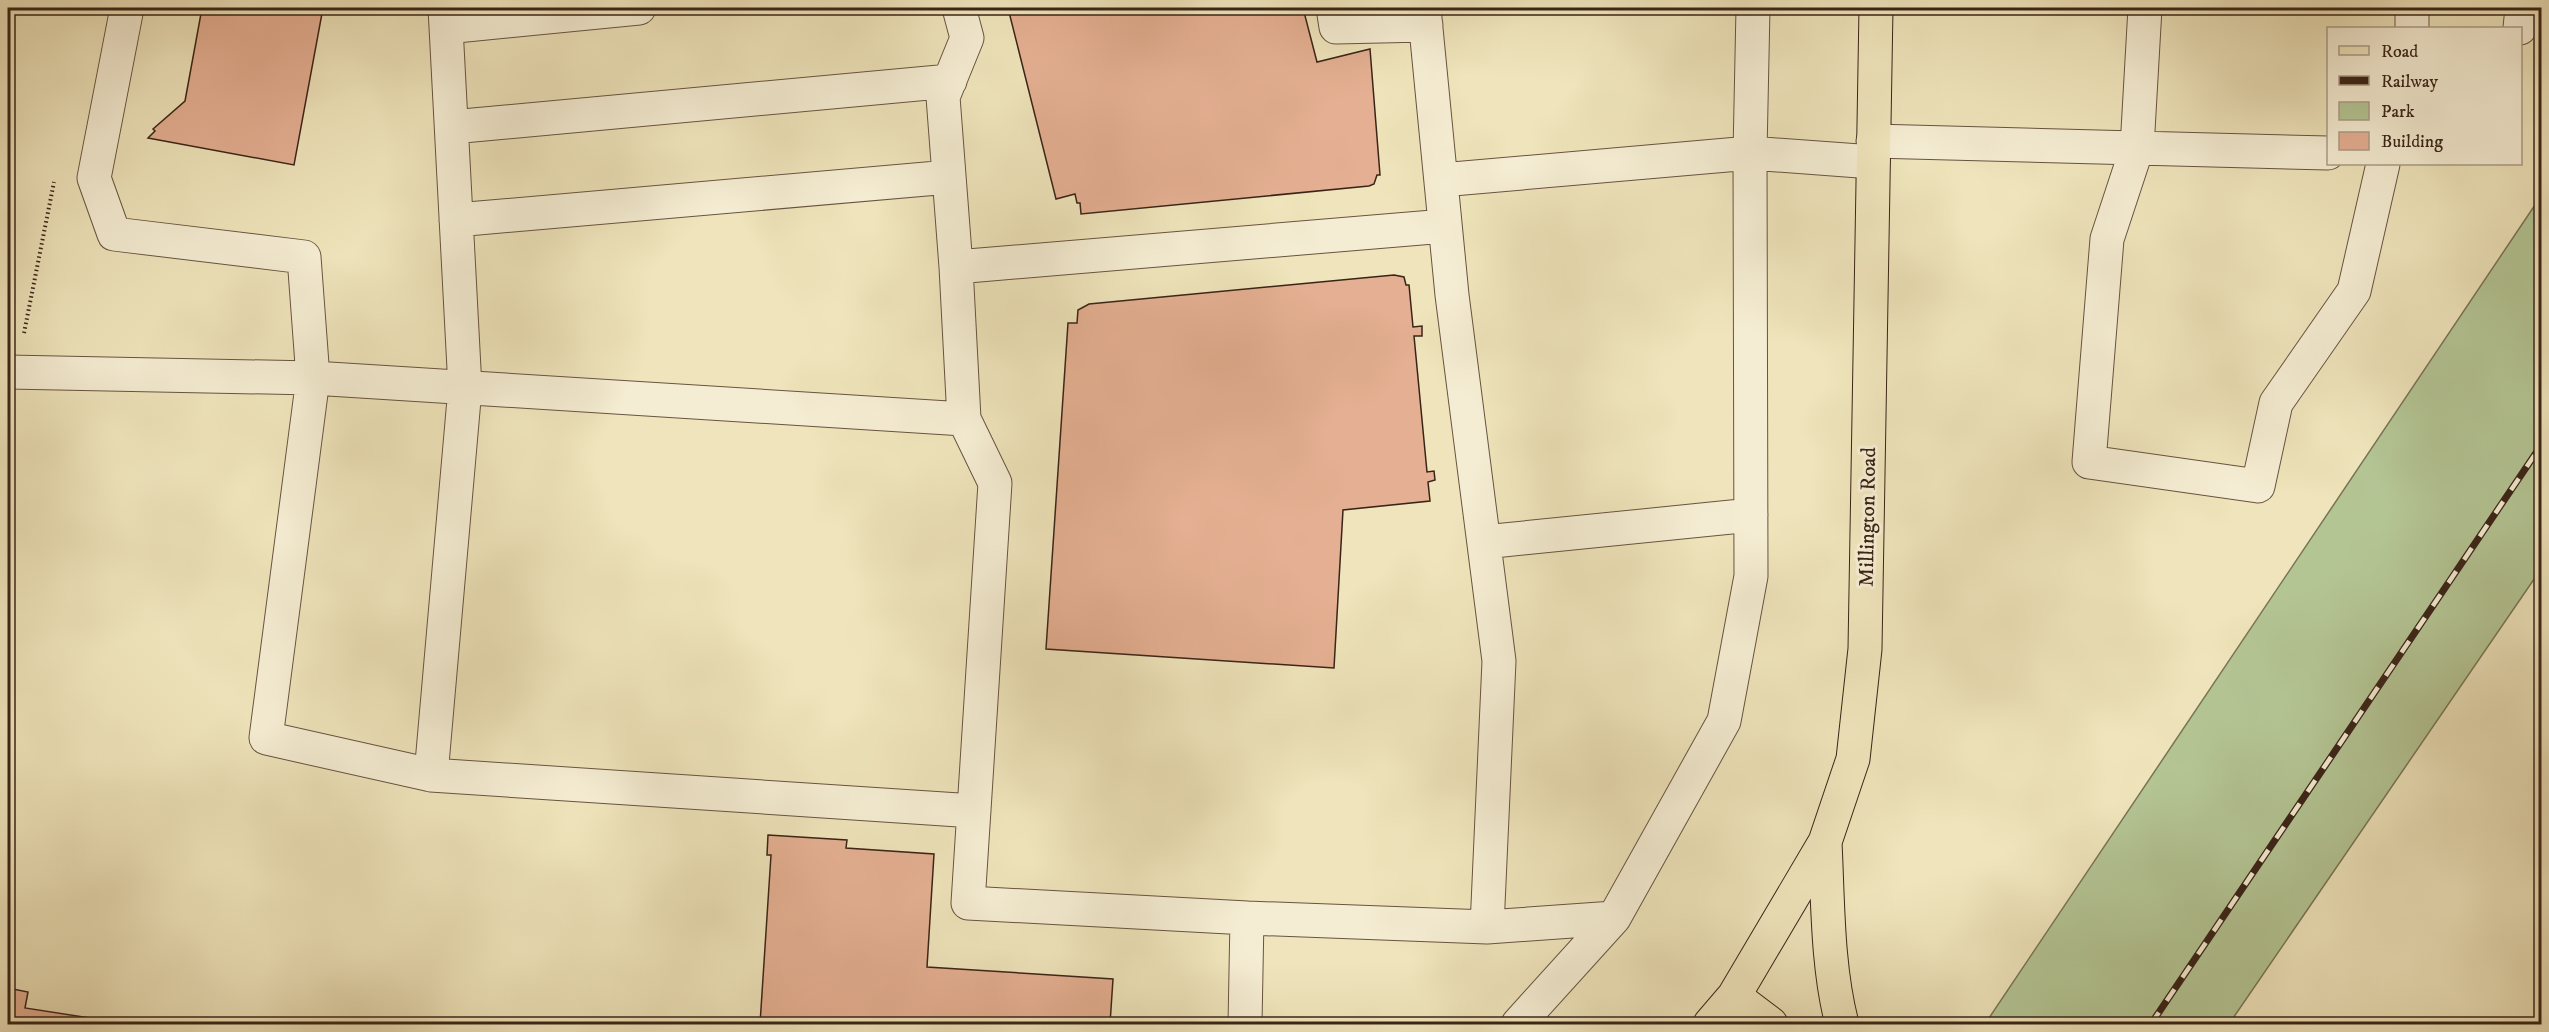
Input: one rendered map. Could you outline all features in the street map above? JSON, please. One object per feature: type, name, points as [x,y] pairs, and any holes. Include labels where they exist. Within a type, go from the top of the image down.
[{"type":"main road","name":"Millington Road","points":[[1710,1024],[1734,996],[1825,842],[1853,759],[1865,649],[1876,8]]},
{"type":"main road","points":[[1825,842],[1829,927],[1837,1005],[1842,1024]]},
{"type":"main road","points":[[1734,996],[1772,1024]]},
{"type":"lane","points":[[127,8],[94,178],[114,234],[304,257],[313,378],[266,738],[431,775],[974,811]]},
{"type":"lane","points":[[431,775],[465,388],[446,17],[639,8]]},
{"type":"lane","points":[[959,8],[967,38],[943,97],[956,267],[964,419],[995,483],[968,903],[1247,918],[1487,927],[1614,918]]},
{"type":"lane","points":[[1333,8],[1336,27],[1425,16],[1445,226],[1499,661],[1487,927]]},
{"type":"lane","points":[[1518,1024],[1614,918],[1724,721],[1751,576],[1750,153],[1753,8]]},
{"type":"lane","points":[[2145,8],[2137,148],[2108,239],[2089,462],[2258,486],[2276,403],[2354,291],[2383,165]]},
{"type":"lane","points":[[2412,8],[2412,27]]},
{"type":"lane","points":[[2520,27],[2522,8]]},
{"type":"lane","points":[[452,127],[950,81]]},
{"type":"lane","points":[[1441,180],[1750,153],[2137,148],[2327,153]]},
{"type":"lane","points":[[456,220],[949,177]]},
{"type":"lane","points":[[956,267],[1445,226]]},
{"type":"lane","points":[[12,372],[313,378],[964,419]]},
{"type":"lane","points":[[1484,542],[1751,515]]},
{"type":"lane","points":[[1245,1024],[1247,918]]},
{"type":"path","points":[[8,419],[12,372],[56,172]]},
{"type":"green space","points":[[2541,196],[2541,569],[2229,1024],[1985,1024]]},
{"type":"building","points":[[202,8],[323,8],[294,165],[148,138],[155,131],[153,129],[185,101]]},
{"type":"building","points":[[1008,8],[1303,8],[1317,62],[1370,49],[1380,175],[1377,175],[1374,184],[1369,186],[1081,214],[1080,203],[1077,203],[1075,194],[1056,199]]},
{"type":"building","points":[[1394,275],[1404,277],[1406,285],[1409,285],[1413,327],[1422,326],[1422,336],[1414,336],[1427,472],[1434,471],[1435,480],[1428,482],[1430,501],[1343,510],[1334,668],[1046,649],[1068,323],[1077,323],[1078,310],[1089,304]]},
{"type":"building","points":[[768,835],[847,840],[846,848],[934,854],[927,967],[1113,979],[1110,1024],[760,1024],[771,855],[767,855]]},
{"type":"building","points":[[8,988],[28,992],[25,1008],[129,1024],[8,1024]]},
{"type":"railway","points":[[2151,1024],[2542,444]]}]
